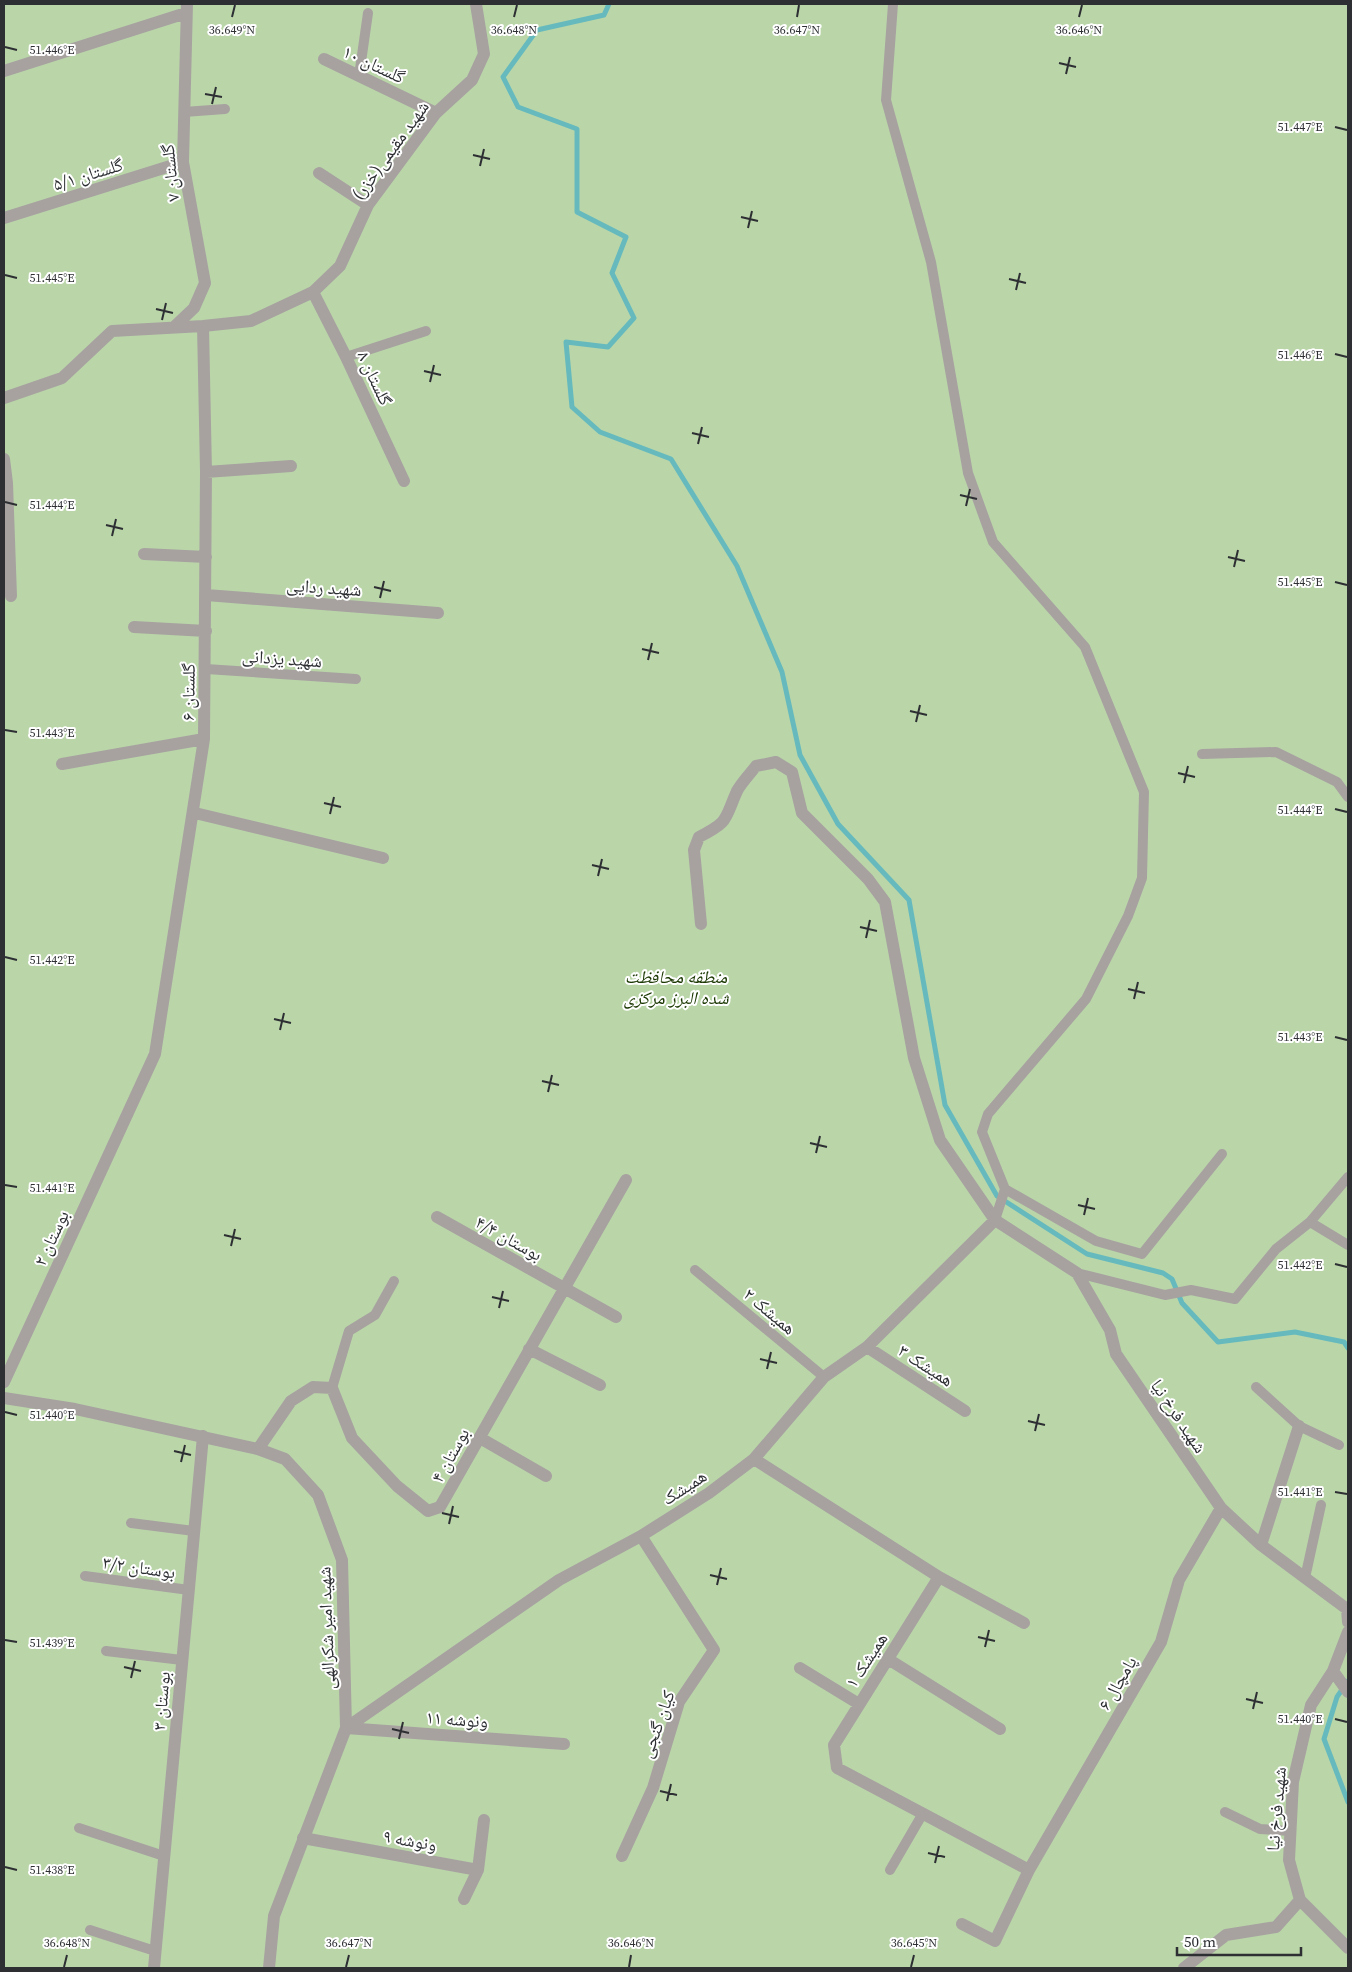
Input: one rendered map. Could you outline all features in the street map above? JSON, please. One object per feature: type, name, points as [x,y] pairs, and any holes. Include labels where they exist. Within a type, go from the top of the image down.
[{"type":"street","name":"شهید مقیمی(‌خزر)","points":[[4,398],[62,378],[112,331],[175,326],[203,326],[251,320],[313,292],[340,266],[368,205],[436,113],[472,80],[484,54],[476,4]]},
{"type":"street","points":[[4,71],[186,8]]},
{"type":"street","name":"گلستان ۷","points":[[175,326],[194,308],[205,282],[183,162],[186,8]]},
{"type":"street","name":"گلستان ۱۰","points":[[324,60],[436,113]]},
{"type":"street","name":"گلستان ۵/۱","points":[[4,218],[183,162]]},
{"type":"street","points":[[319,173],[368,205]]},
{"type":"street","name":"گلستان ۸","points":[[313,292],[346,357],[404,481]]},
{"type":"street","name":"گلستان ۶","points":[[155,1054],[195,813],[204,739],[206,472],[203,326]]},
{"type":"street","points":[[4,460],[7,483],[11,596]]},
{"type":"street","points":[[206,472],[291,466]]},
{"type":"street","points":[[144,554],[206,557]]},
{"type":"street","name":"شهید ردایی","points":[[206,595],[438,613]]},
{"type":"street","points":[[134,626],[206,631]]},
{"type":"street","points":[[62,764],[204,739]]},
{"type":"street","points":[[701,924],[694,850],[699,837],[717,828],[728,817],[738,790],[756,766],[776,762],[792,772],[802,813],[868,878],[885,902],[914,1058],[940,1140],[997,1215]]},
{"type":"street","points":[[195,813],[383,858]]},
{"type":"street","name":"بوستان ۲","points":[[4,1382],[155,1054]]},
{"type":"street","name":"بوستان ۴","points":[[332,1388],[352,1438],[397,1486],[428,1511],[440,1507],[626,1180]]},
{"type":"street","name":"شهید فرخ نیا","points":[[997,1215],[1077,1273],[1110,1330],[1116,1354],[1221,1508],[1261,1545],[1347,1608],[1348,1622]]},
{"type":"street","name":"همیشک","points":[[346,1728],[559,1580],[641,1536],[709,1493],[754,1459],[824,1377],[867,1347],[997,1215]]},
{"type":"street","name":"بوستان ۴/۴","points":[[437,1217],[616,1317]]},
{"type":"street","name":"همیشک ۳","points":[[867,1347],[965,1411]]},
{"type":"street","points":[[529,1349],[600,1385]]},
{"type":"street","points":[[258,1449],[291,1401],[313,1387],[332,1388]]},
{"type":"street","name":"شهید امیر شکرالهی","points":[[4,1398],[75,1409],[258,1449],[285,1459],[318,1495],[342,1560],[346,1728],[274,1916],[269,1968]]},
{"type":"street","points":[[1261,1545],[1299,1426]]},
{"type":"street","name":"بوستان ۳","points":[[154,1968],[203,1436]]},
{"type":"street","points":[[480,1438],[546,1476]]},
{"type":"street","points":[[754,1459],[939,1577],[1024,1623]]},
{"type":"street","name":"پامچال ۶","points":[[962,1924],[995,1941],[1028,1870],[1161,1642],[1179,1580],[1221,1508]]},
{"type":"street","name":"کیان گنجی","points":[[622,1856],[653,1788],[679,1702],[714,1650],[641,1536]]},
{"type":"street","name":"همیشک ۱","points":[[939,1577],[834,1745],[837,1768],[1028,1870]]},
{"type":"street","name":"شهید فرخ نیا","points":[[1348,1632],[1337,1676],[1310,1705],[1293,1782],[1288,1860],[1300,1900],[1348,1948]]},
{"type":"street","points":[[888,1659],[1000,1729]]},
{"type":"street","points":[[800,1668],[859,1704]]},
{"type":"street","points":[[1337,1676],[1348,1692]]},
{"type":"street","name":"ونوشه ۱۱","points":[[346,1728],[564,1744]]},
{"type":"street","points":[[464,1900],[478,1870],[484,1820]]},
{"type":"street","name":"ونوشه ۹","points":[[303,1838],[478,1870]]},
{"type":"street","points":[[1184,1968],[1226,1935],[1276,1927],[1300,1900]]},
{"type":"lane","points":[[893,4],[886,100],[931,262],[968,473],[993,542],[1085,647],[1144,792],[1142,878],[1128,916],[1086,999],[988,1114],[982,1132],[1005,1189],[1096,1241],[1142,1254],[1222,1154]]},
{"type":"lane","points":[[359,76],[368,13]]},
{"type":"lane","points":[[184,112],[225,109]]},
{"type":"lane","points":[[346,357],[426,331]]},
{"type":"lane","name":"شهید یزدانی","points":[[206,669],[356,679]]},
{"type":"lane","points":[[1202,754],[1276,752],[1337,782],[1348,797]]},
{"type":"lane","points":[[1077,1273],[1165,1296],[1191,1290],[1235,1299],[1276,1249],[1310,1222],[1348,1176]]},
{"type":"lane","points":[[997,1215],[1005,1189]]},
{"type":"lane","points":[[1310,1222],[1348,1245]]},
{"type":"lane","name":"همیشک ۲","points":[[695,1270],[824,1377]]},
{"type":"lane","points":[[332,1388],[349,1331],[375,1315],[394,1281]]},
{"type":"lane","points":[[1256,1387],[1299,1426],[1339,1445]]},
{"type":"lane","points":[[1305,1578],[1321,1505]]},
{"type":"lane","points":[[131,1523],[194,1531]]},
{"type":"lane","name":"بوستان ۳/۲","points":[[85,1576],[189,1590]]},
{"type":"lane","points":[[106,1651],[182,1660]]},
{"type":"lane","points":[[1225,1812],[1260,1829],[1290,1831]]},
{"type":"lane","points":[[890,1870],[922,1815]]},
{"type":"lane","points":[[79,1828],[164,1856]]},
{"type":"lane","points":[[90,1930],[155,1951]]},
{"type":"green space","name":"منطقه محافظت شده البرز مرکزی","points":[[4,4],[1348,4],[1348,1968],[4,1968]]},
{"type":"waterway","points":[[609,4],[604,15],[537,30],[503,77],[518,107],[577,129],[577,212],[626,237],[612,273],[634,318],[608,347],[566,342],[572,407],[600,432],[671,459],[737,566],[782,672],[800,755],[838,824],[909,900],[945,1105],[997,1196],[1087,1254],[1163,1273],[1172,1279],[1182,1303],[1218,1342],[1295,1332],[1344,1342],[1348,1348]]},
{"type":"waterway","points":[[1348,1681],[1337,1697],[1324,1739],[1348,1802]]}]
